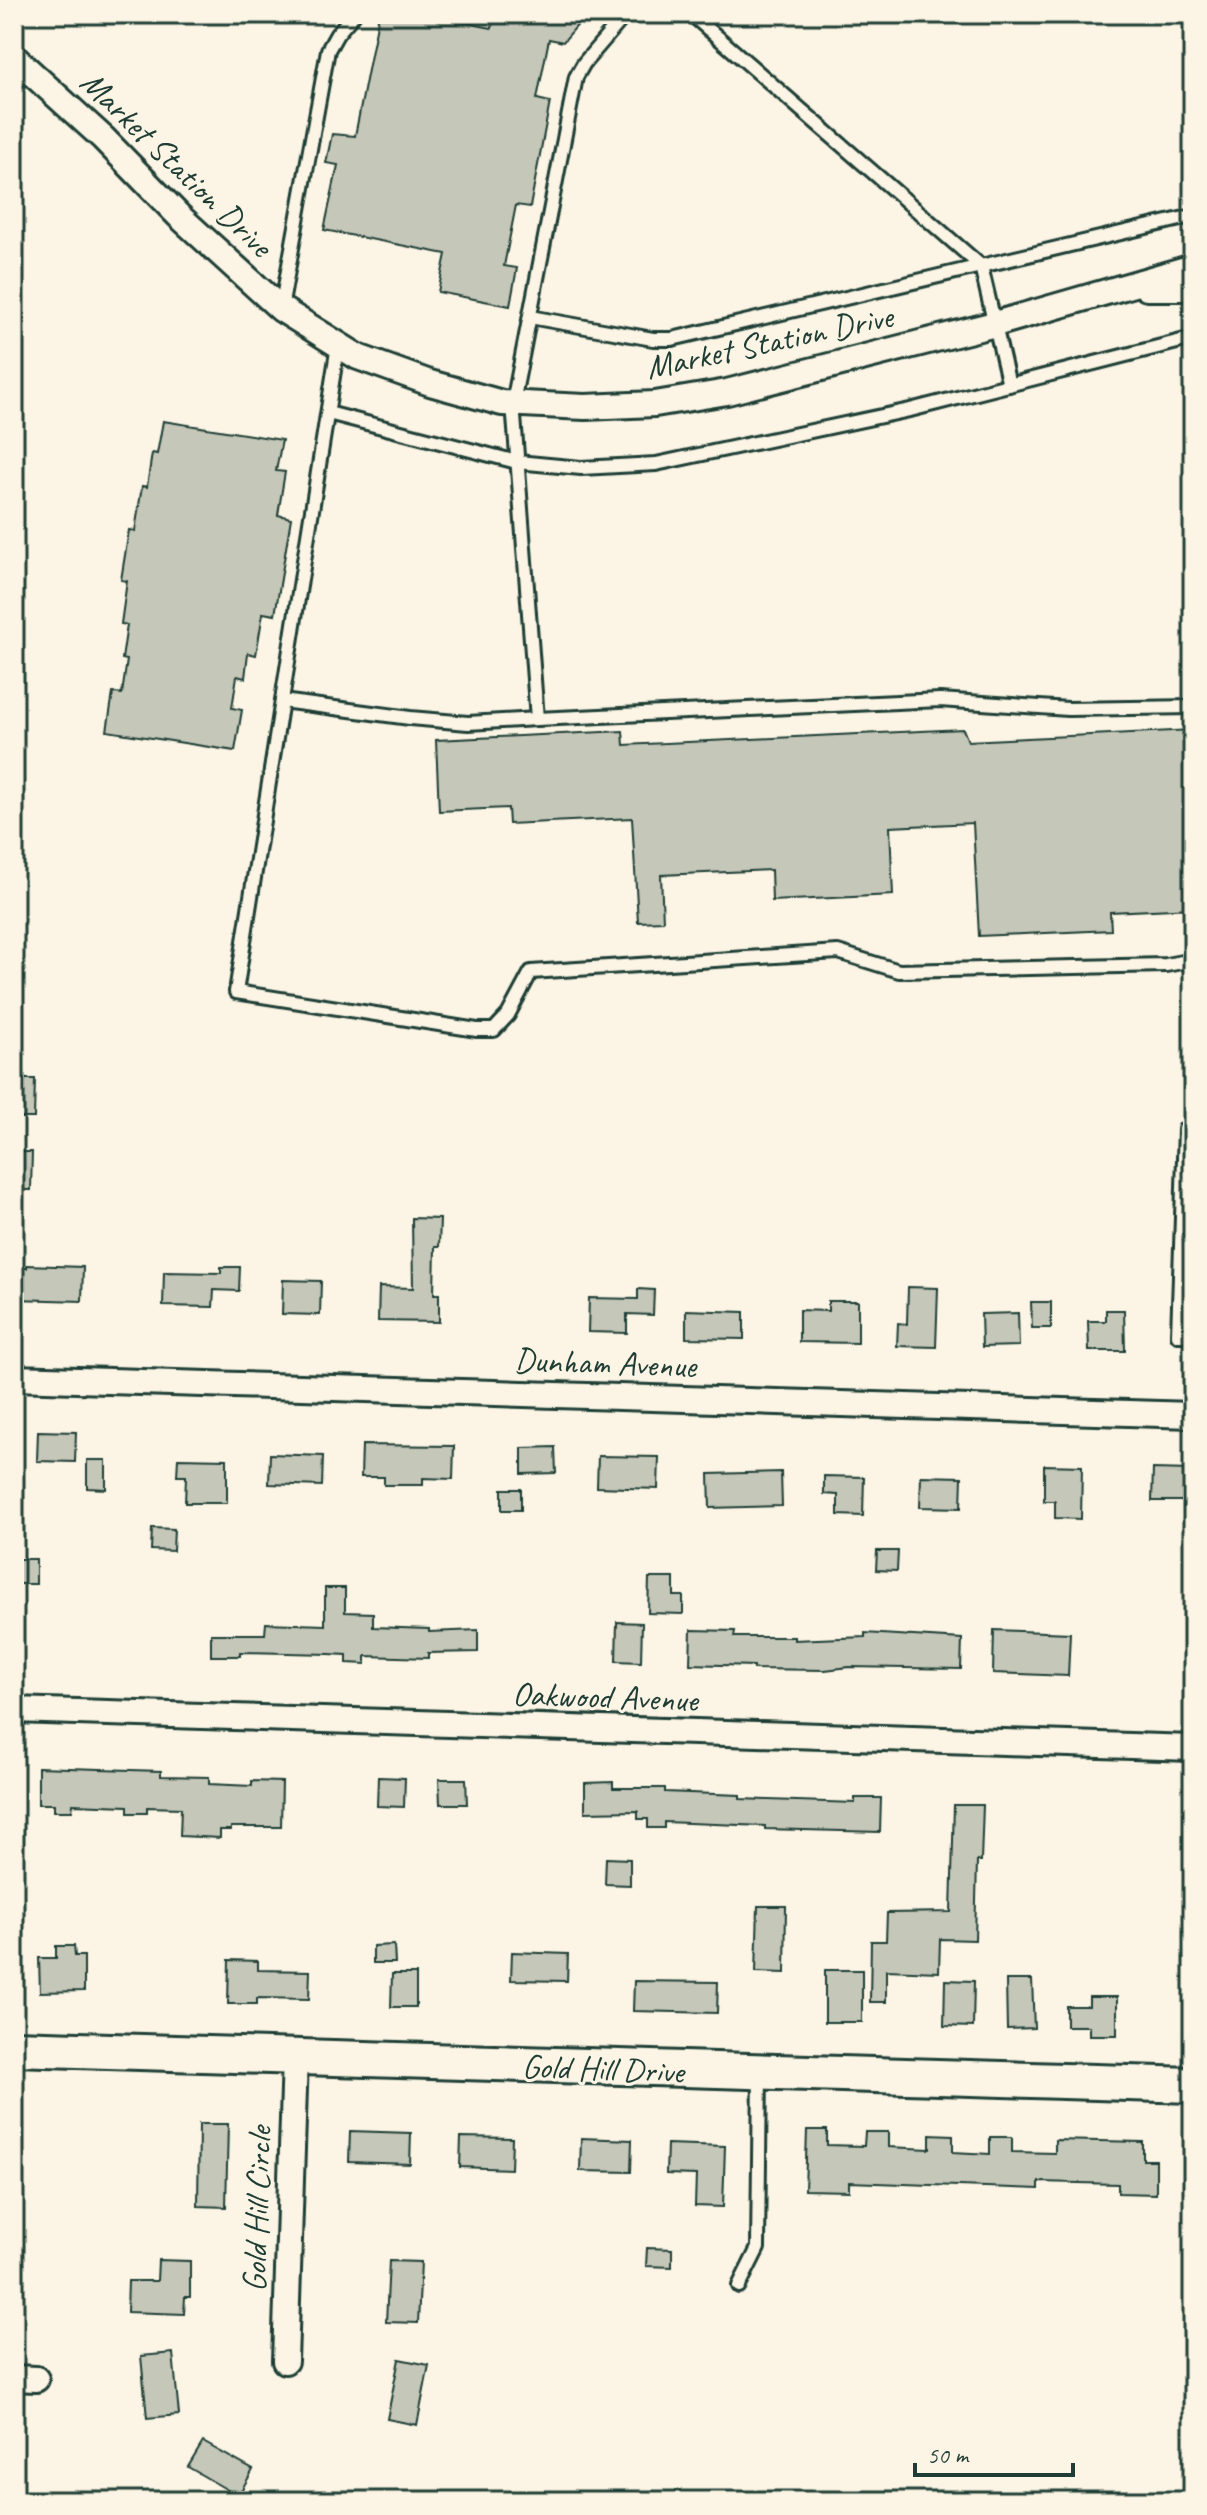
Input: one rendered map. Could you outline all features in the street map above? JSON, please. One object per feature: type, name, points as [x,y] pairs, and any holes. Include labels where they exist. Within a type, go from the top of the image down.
[{"type":"street","name":"Market Station Drive","points":[[14,57],[281,309],[358,357],[430,383],[513,403],[585,407],[627,405],[727,392],[995,324],[1193,267]]},
{"type":"street","name":"Market Station Drive","points":[[1124,287],[1193,288]]},
{"type":"street","name":"Dunham Avenue","points":[[14,1378],[1193,1415]]},
{"type":"street","name":"Oakwood Avenue","points":[[14,1710],[1193,1748]]},
{"type":"street","name":"Gold Hill Drive","points":[[14,2048],[1193,2085]]},
{"type":"street","name":"Gold Hill Circle","points":[[285,2361],[295,2058]]},
{"type":"lane","points":[[281,309],[328,50],[354,14]]},
{"type":"lane","points":[[537,719],[513,403],[576,77],[584,63],[626,14]]},
{"type":"lane","points":[[691,14],[981,266],[1009,385]]},
{"type":"lane","points":[[530,317],[653,339],[672,339],[1193,216]]},
{"type":"lane","points":[[328,413],[517,462],[581,468],[656,464],[844,425],[1193,338]]},
{"type":"lane","points":[[338,345],[236,992],[477,1030],[494,1030],[508,1015],[531,972],[838,952],[899,971],[1166,965],[1193,960]]},
{"type":"lane","points":[[282,701],[468,723],[940,700],[1068,709],[1193,707]]},
{"type":"lane","points":[[1193,1129],[1185,1129],[1178,1335],[1193,1335]]},
{"type":"lane","points":[[1179,1314],[1193,1309]]},
{"type":"lane","points":[[739,2286],[758,2248],[760,2072]]},
{"type":"building","points":[[379,14],[421,14],[492,28],[494,14],[587,14],[563,42],[549,39],[537,99],[550,102],[530,207],[516,205],[504,266],[517,268],[510,306],[438,292],[446,254],[324,230],[338,165],[326,163],[332,134],[355,136]]},
{"type":"building","points":[[163,421],[282,440],[276,471],[285,472],[278,515],[291,518],[275,615],[263,613],[256,655],[248,653],[245,678],[237,676],[232,708],[242,710],[235,751],[107,731],[113,693],[122,694],[127,660],[122,659],[127,625],[121,624],[127,581],[121,580],[129,530],[135,531],[142,486],[147,487],[152,453],[157,454]]},
{"type":"building","points":[[963,729],[968,741],[1193,730],[1193,908],[1110,912],[1111,930],[979,936],[973,823],[890,827],[893,895],[772,901],[771,870],[661,875],[663,921],[638,922],[632,818],[509,824],[508,808],[439,811],[436,740],[623,731],[624,745]]},
{"type":"building","points":[[14,1079],[35,1079],[34,1118],[14,1118]]},
{"type":"building","points":[[14,1152],[32,1152],[31,1190],[14,1190]]},
{"type":"building","points":[[412,1218],[440,1219],[439,1247],[435,1247],[434,1294],[439,1294],[439,1322],[378,1321],[379,1287],[413,1288]]},
{"type":"building","points":[[27,1265],[83,1267],[82,1301],[14,1299],[14,1268],[27,1268]]},
{"type":"building","points":[[221,1267],[240,1267],[239,1291],[214,1290],[213,1307],[163,1306],[164,1272],[221,1273]]},
{"type":"building","points":[[283,1280],[321,1281],[320,1315],[282,1314]]},
{"type":"building","points":[[908,1287],[938,1288],[936,1347],[897,1346],[898,1323],[907,1324]]},
{"type":"building","points":[[638,1289],[654,1290],[653,1315],[627,1314],[627,1333],[588,1332],[589,1298],[638,1299]]},
{"type":"building","points":[[828,1301],[858,1301],[858,1343],[799,1342],[799,1310],[828,1311]]},
{"type":"building","points":[[1031,1302],[1051,1302],[1051,1328],[1032,1328]]},
{"type":"building","points":[[686,1310],[744,1312],[744,1339],[686,1338]]},
{"type":"building","points":[[1106,1310],[1124,1310],[1125,1351],[1089,1351],[1088,1321],[1106,1321]]},
{"type":"building","points":[[1018,1313],[1019,1346],[982,1347],[981,1314]]},
{"type":"building","points":[[38,1431],[76,1432],[75,1462],[37,1461]]},
{"type":"building","points":[[362,1445],[454,1446],[453,1479],[423,1478],[423,1485],[384,1485],[384,1477],[361,1477]]},
{"type":"building","points":[[555,1447],[556,1473],[522,1474],[522,1448]]},
{"type":"building","points":[[270,1454],[323,1456],[322,1486],[269,1484]]},
{"type":"building","points":[[598,1456],[659,1457],[658,1489],[597,1487]]},
{"type":"building","points":[[178,1458],[227,1459],[227,1503],[185,1503],[186,1476],[177,1476]]},
{"type":"building","points":[[87,1460],[106,1460],[106,1489],[87,1488]]},
{"type":"building","points":[[1044,1465],[1082,1466],[1081,1519],[1055,1518],[1055,1501],[1044,1501]]},
{"type":"building","points":[[1153,1469],[1191,1470],[1190,1501],[1152,1501]]},
{"type":"building","points":[[781,1472],[782,1506],[710,1508],[709,1474]]},
{"type":"building","points":[[824,1476],[864,1477],[863,1516],[838,1515],[838,1495],[824,1494]]},
{"type":"building","points":[[921,1476],[962,1477],[961,1508],[920,1507]]},
{"type":"building","points":[[502,1489],[521,1489],[521,1510],[502,1510]]},
{"type":"building","points":[[152,1528],[174,1529],[173,1551],[151,1550]]},
{"type":"building","points":[[877,1551],[898,1551],[897,1571],[876,1570]]},
{"type":"building","points":[[14,1559],[36,1559],[36,1584],[14,1584]]},
{"type":"building","points":[[649,1578],[674,1578],[674,1596],[683,1596],[683,1614],[648,1613]]},
{"type":"building","points":[[325,1588],[345,1588],[345,1612],[373,1613],[373,1627],[429,1629],[429,1632],[478,1630],[478,1652],[428,1653],[428,1658],[366,1656],[366,1664],[347,1663],[347,1655],[329,1654],[240,1652],[240,1656],[211,1656],[211,1634],[265,1634],[266,1623],[325,1625]]},
{"type":"building","points":[[617,1622],[642,1623],[641,1662],[616,1661]]},
{"type":"building","points":[[691,1630],[735,1631],[734,1637],[794,1637],[794,1640],[865,1637],[865,1633],[962,1639],[961,1669],[754,1669],[754,1666],[690,1664]]},
{"type":"building","points":[[994,1630],[1070,1633],[1068,1676],[993,1673]]},
{"type":"building","points":[[38,1767],[161,1771],[161,1776],[209,1777],[209,1784],[252,1786],[252,1781],[282,1782],[281,1827],[231,1827],[231,1830],[220,1830],[220,1838],[180,1836],[181,1808],[147,1807],[147,1813],[128,1813],[128,1806],[73,1804],[72,1811],[54,1811],[54,1804],[38,1804]]},
{"type":"building","points":[[378,1777],[405,1778],[404,1807],[377,1806]]},
{"type":"building","points":[[439,1779],[466,1779],[467,1804],[440,1804]]},
{"type":"building","points":[[613,1782],[613,1788],[665,1788],[665,1792],[740,1795],[740,1799],[855,1803],[855,1798],[881,1798],[880,1832],[664,1822],[664,1828],[648,1828],[648,1819],[638,1819],[638,1811],[585,1812],[585,1783]]},
{"type":"building","points":[[954,1805],[983,1805],[981,1861],[977,1861],[975,1940],[940,1939],[939,1972],[886,1970],[886,2002],[870,2002],[871,1941],[886,1941],[887,1913],[951,1912]]},
{"type":"building","points":[[606,1858],[630,1859],[630,1885],[605,1884]]},
{"type":"building","points":[[758,1906],[786,1906],[785,1973],[756,1972]]},
{"type":"building","points":[[394,1945],[395,1963],[373,1963],[373,1946]]},
{"type":"building","points":[[56,1946],[74,1946],[75,1956],[84,1956],[84,1991],[40,1992],[39,1958],[56,1958]]},
{"type":"building","points":[[512,1952],[568,1954],[567,1981],[511,1980]]},
{"type":"building","points":[[229,1960],[258,1961],[258,1970],[310,1971],[309,1999],[257,1998],[257,2004],[228,2004]]},
{"type":"building","points":[[825,1970],[862,1970],[862,2022],[825,2022]]},
{"type":"building","points":[[392,1974],[416,1974],[416,2007],[391,2007]]},
{"type":"building","points":[[945,1980],[974,1981],[973,2027],[944,2026]]},
{"type":"building","points":[[1006,1980],[1032,1980],[1034,2028],[1007,2029]]},
{"type":"building","points":[[634,1981],[718,1982],[717,2013],[633,2011]]},
{"type":"building","points":[[1089,1997],[1117,1997],[1117,2035],[1089,2035],[1089,2026],[1066,2026],[1066,2006],[1089,2006]]},
{"type":"building","points":[[199,2124],[228,2124],[226,2207],[198,2206]]},
{"type":"building","points":[[807,2130],[827,2130],[827,2145],[864,2146],[865,2132],[888,2132],[888,2147],[930,2149],[930,2134],[953,2135],[953,2152],[990,2154],[990,2137],[1012,2137],[1012,2152],[1055,2153],[1055,2140],[1143,2142],[1143,2160],[1156,2160],[1156,2194],[1118,2193],[1118,2184],[1039,2182],[1039,2189],[849,2182],[849,2191],[805,2190]]},
{"type":"building","points":[[350,2131],[411,2133],[410,2164],[349,2162]]},
{"type":"building","points":[[461,2137],[512,2138],[511,2169],[460,2167]]},
{"type":"building","points":[[581,2138],[632,2140],[631,2172],[580,2171]]},
{"type":"building","points":[[667,2144],[725,2146],[723,2207],[695,2206],[696,2175],[666,2174]]},
{"type":"building","points":[[647,2248],[672,2249],[672,2267],[646,2266]]},
{"type":"building","points":[[158,2260],[190,2261],[190,2297],[185,2297],[184,2314],[127,2312],[128,2281],[157,2281]]},
{"type":"building","points":[[389,2261],[421,2262],[418,2323],[386,2322]]},
{"type":"building","points":[[173,2353],[179,2415],[147,2418],[141,2356]]},
{"type":"building","points":[[399,2359],[429,2365],[417,2425],[387,2419]]},
{"type":"building","points":[[203,2442],[253,2470],[238,2496],[188,2467]]}]
